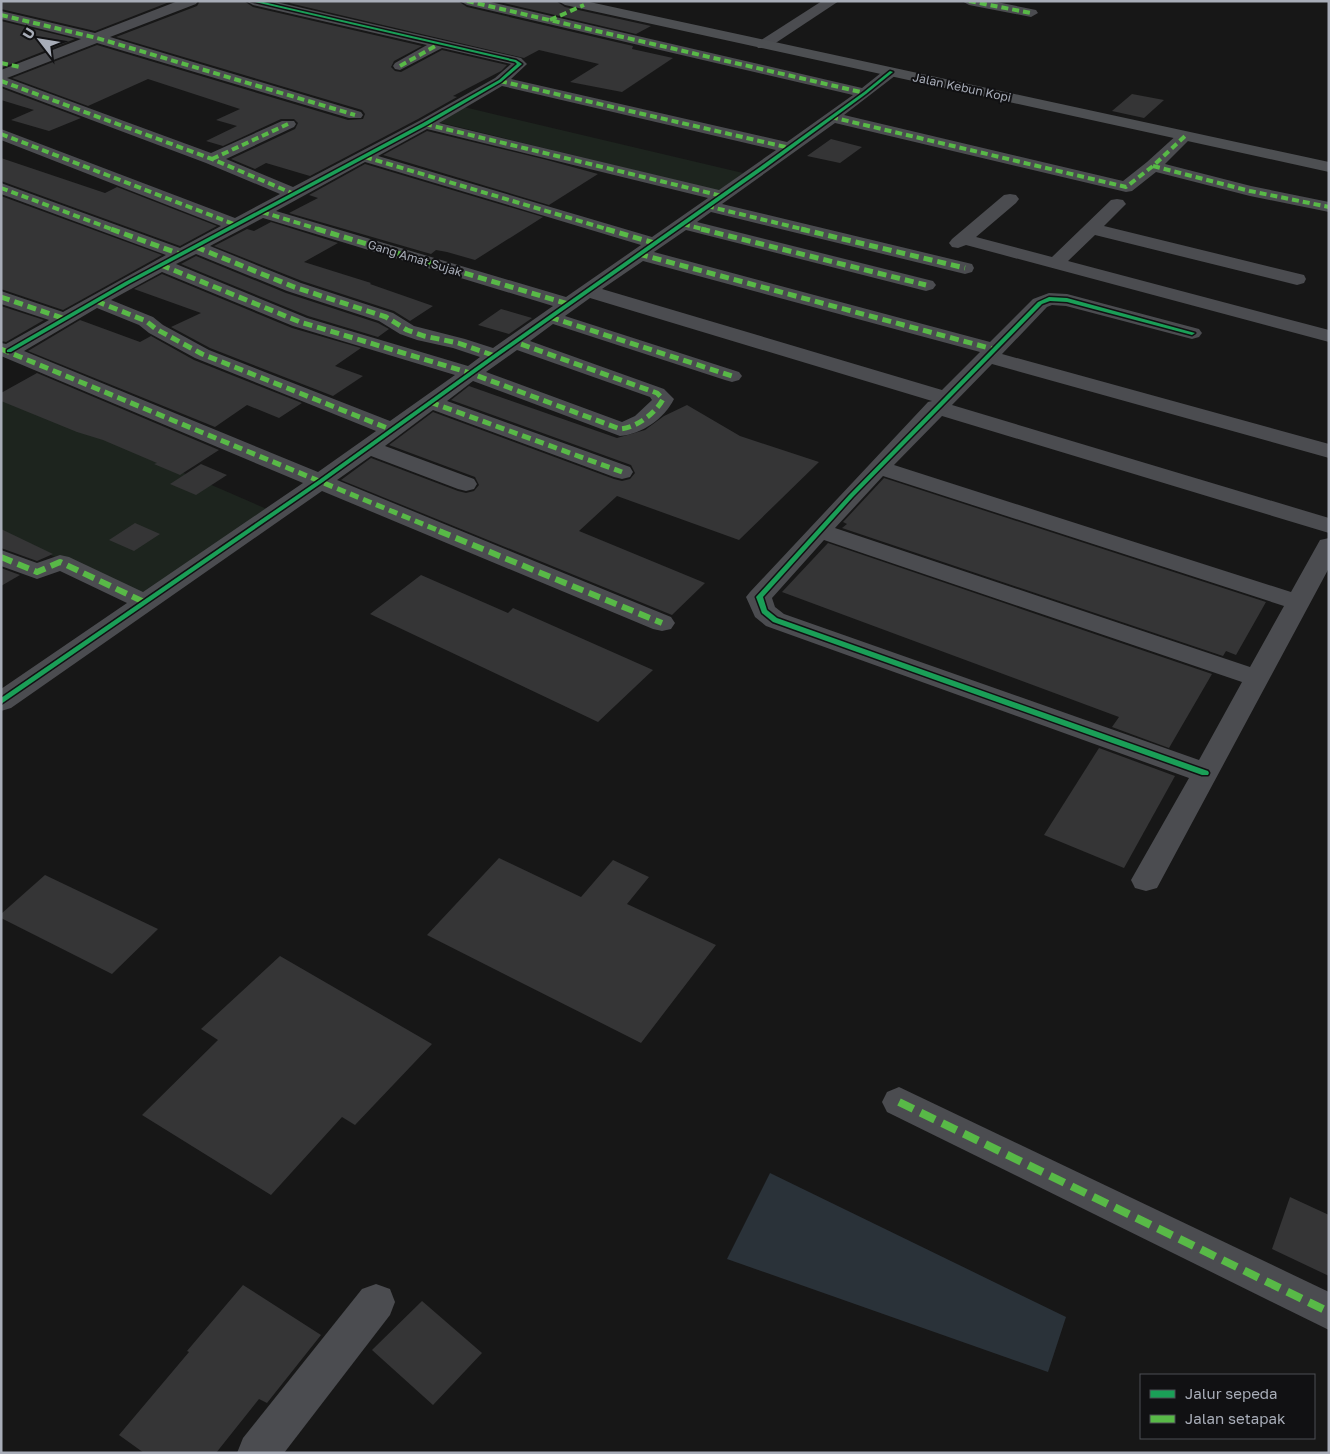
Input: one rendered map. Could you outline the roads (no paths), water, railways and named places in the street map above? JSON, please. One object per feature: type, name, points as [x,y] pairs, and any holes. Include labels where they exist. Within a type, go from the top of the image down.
[{"type":"main road","name":"Jalan Kebun Kopi","points":[[565,1],[1329,166]]},
{"type":"street","points":[[1,75],[191,1]]},
{"type":"street","points":[[5,350],[424,124],[500,81],[518,66],[519,62],[253,1]]},
{"type":"street","points":[[467,1],[494,4],[550,20],[661,47],[865,93]]},
{"type":"street","points":[[763,45],[832,1]]},
{"type":"street","points":[[969,1],[1031,13]]},
{"type":"street","points":[[550,20],[584,5]]},
{"type":"street","points":[[1,15],[97,38],[355,115]]},
{"type":"street","points":[[400,66],[439,44]]},
{"type":"street","points":[[1,63],[20,68]]},
{"type":"street","points":[[1,702],[321,481],[470,373],[790,148],[891,72]]},
{"type":"street","points":[[1,81],[212,159],[294,194]]},
{"type":"street","points":[[500,81],[790,148]]},
{"type":"street","points":[[831,117],[1122,187],[1127,187],[1186,136]]},
{"type":"street","points":[[212,159],[288,124]]},
{"type":"street","points":[[424,124],[965,268]]},
{"type":"street","points":[[1,134],[236,225]]},
{"type":"street","points":[[365,157],[647,248],[1329,452]]},
{"type":"street","points":[[1153,166],[1258,193],[1329,207]]},
{"type":"street","points":[[1,188],[386,317],[416,333],[458,343],[495,356]]},
{"type":"street","points":[[1010,198],[961,241],[1057,262],[1329,336]]},
{"type":"street","points":[[1057,262],[1117,204]]},
{"type":"street","name":"Gang Amat Sujak","points":[[262,212],[568,304]]},
{"type":"street","points":[[682,224],[926,284]]},
{"type":"street","points":[[1092,229],[1297,279]]},
{"type":"street","points":[[160,265],[300,322],[470,373],[620,429],[633,426],[661,403],[663,399],[657,393],[515,342]]},
{"type":"street","points":[[588,291],[1329,526]]},
{"type":"street","points":[[1,297],[65,319]]},
{"type":"street","points":[[1192,332],[1067,300],[1049,299],[1040,303],[851,496],[759,597],[764,611],[775,620],[1205,773]]},
{"type":"street","points":[[96,301],[146,321],[167,336],[202,354],[392,430]]},
{"type":"street","points":[[550,318],[732,376]]},
{"type":"street","points":[[5,350],[662,623]]},
{"type":"street","points":[[430,402],[622,472]]},
{"type":"street","points":[[368,447],[466,484]]},
{"type":"street","points":[[879,467],[1297,602]]},
{"type":"street","points":[[820,531],[1256,678]]},
{"type":"street","points":[[1146,880],[1329,545]]},
{"type":"street","points":[[1,557],[37,572],[60,562],[146,603]]},
{"type":"street","points":[[899,1102],[1329,1312]]},
{"type":"street","points":[[258,1453],[376,1302]]}]
